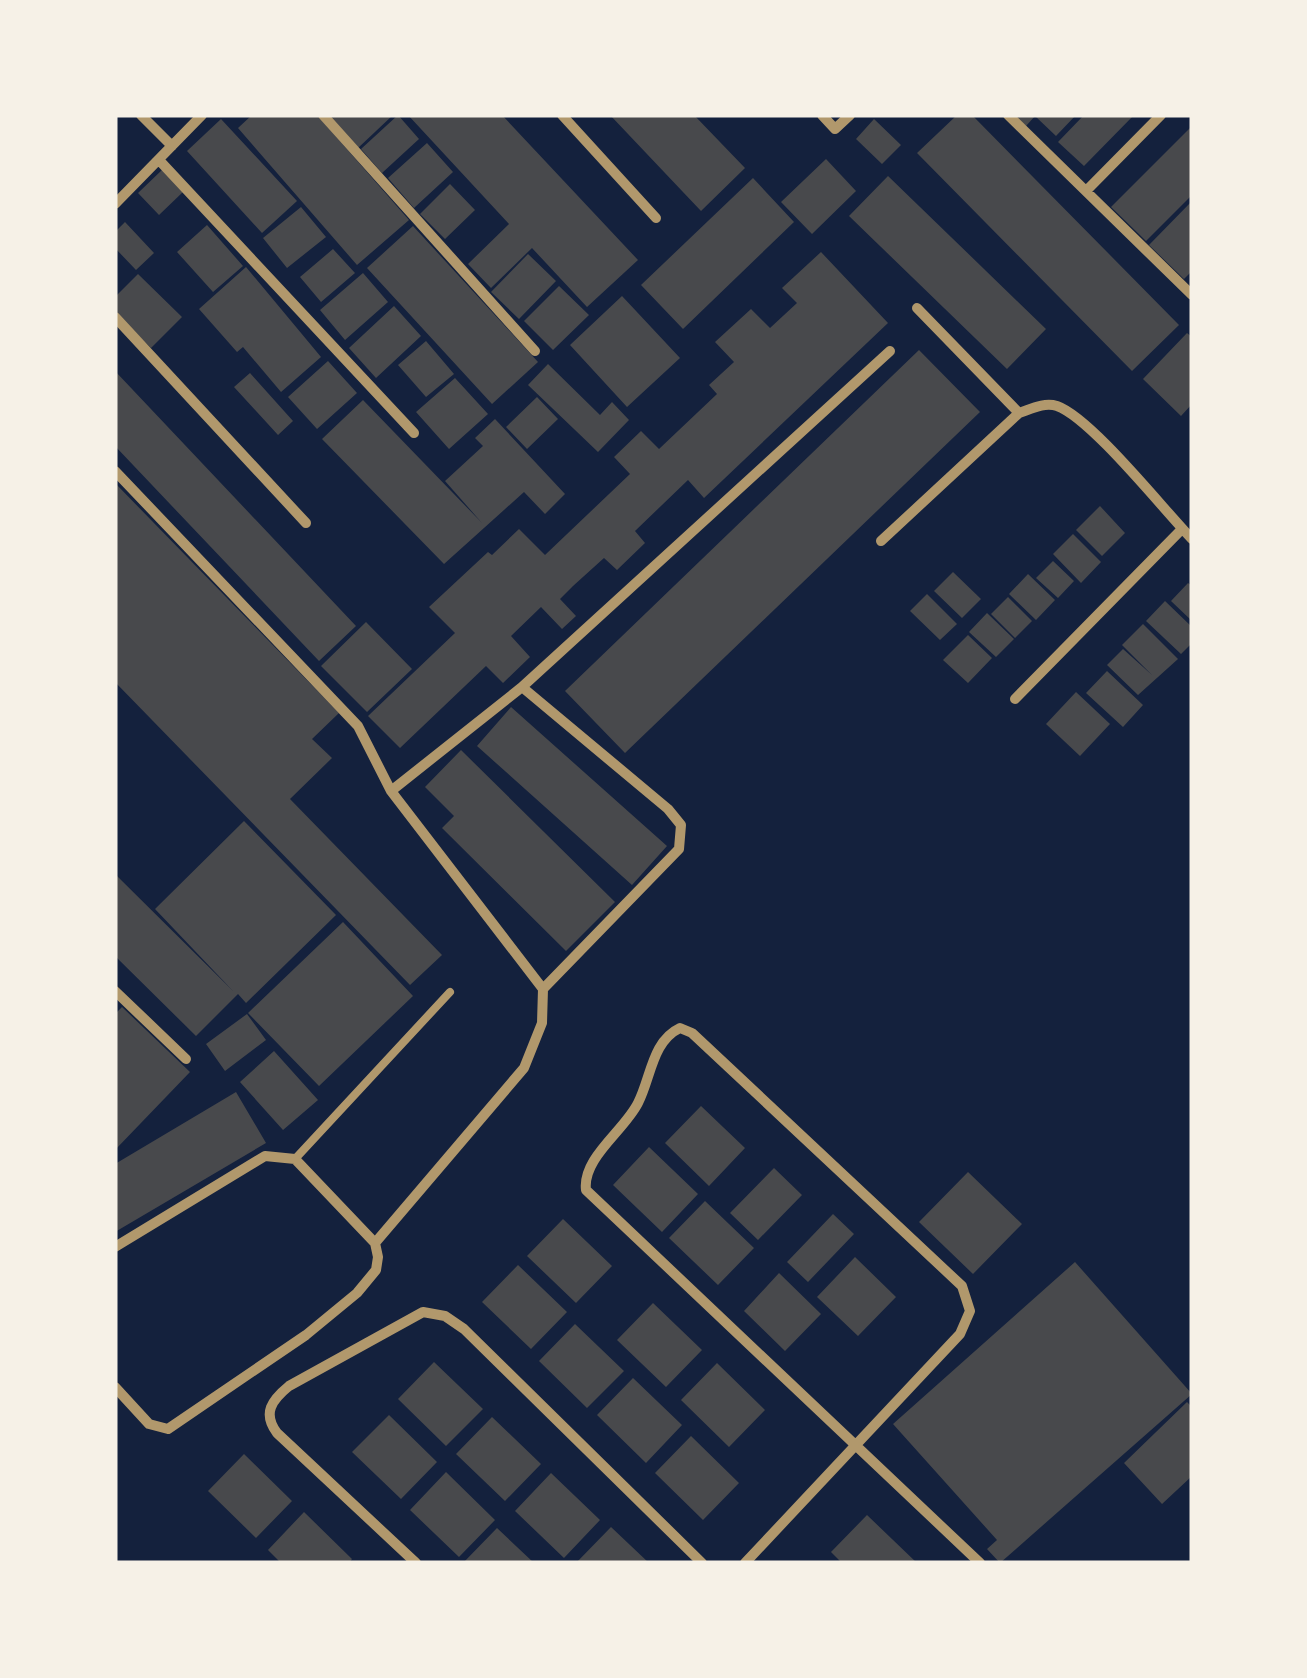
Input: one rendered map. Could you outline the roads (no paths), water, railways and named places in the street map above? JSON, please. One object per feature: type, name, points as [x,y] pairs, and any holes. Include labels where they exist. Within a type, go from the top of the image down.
[{"type":"street","points":[[142,115],[172,146]]},
{"type":"street","points":[[115,204],[202,115]]},
{"type":"street","points":[[323,115],[535,351]]},
{"type":"street","points":[[562,115],[656,218]]},
{"type":"street","points":[[822,115],[835,129],[850,115]]},
{"type":"street","points":[[1008,115],[1192,294]]},
{"type":"street","points":[[1087,190],[1161,115]]},
{"type":"street","points":[[158,160],[414,433]]},
{"type":"street","points":[[917,308],[1019,413]]},
{"type":"street","points":[[115,317],[306,523]]},
{"type":"street","points":[[391,791],[522,687],[890,351]]},
{"type":"street","points":[[881,541],[1019,413],[1044,404],[1072,414],[1090,430],[1192,539]]},
{"type":"street","points":[[115,470],[358,726],[391,791],[543,989],[542,1022],[524,1068],[374,1243]]},
{"type":"street","points":[[1015,698],[1182,529]]},
{"type":"street","points":[[522,687],[668,809],[680,825],[679,849],[543,989]]},
{"type":"street","points":[[115,992],[186,1059]]},
{"type":"street","points":[[745,1563],[854,1445],[960,1334],[970,1310],[962,1286],[692,1033],[680,1028],[664,1040],[638,1103],[619,1133],[590,1166],[586,1190],[854,1445],[980,1563]]},
{"type":"street","points":[[115,1247],[265,1156],[296,1159],[374,1243],[376,1270],[357,1294],[306,1335],[174,1426],[161,1429],[149,1424],[115,1387]]},
{"type":"street","points":[[416,1563],[277,1432],[268,1412],[272,1402],[289,1386],[423,1312],[445,1316],[464,1330],[702,1563]]},
{"type":"lane","points":[[296,1159],[450,992]]}]
